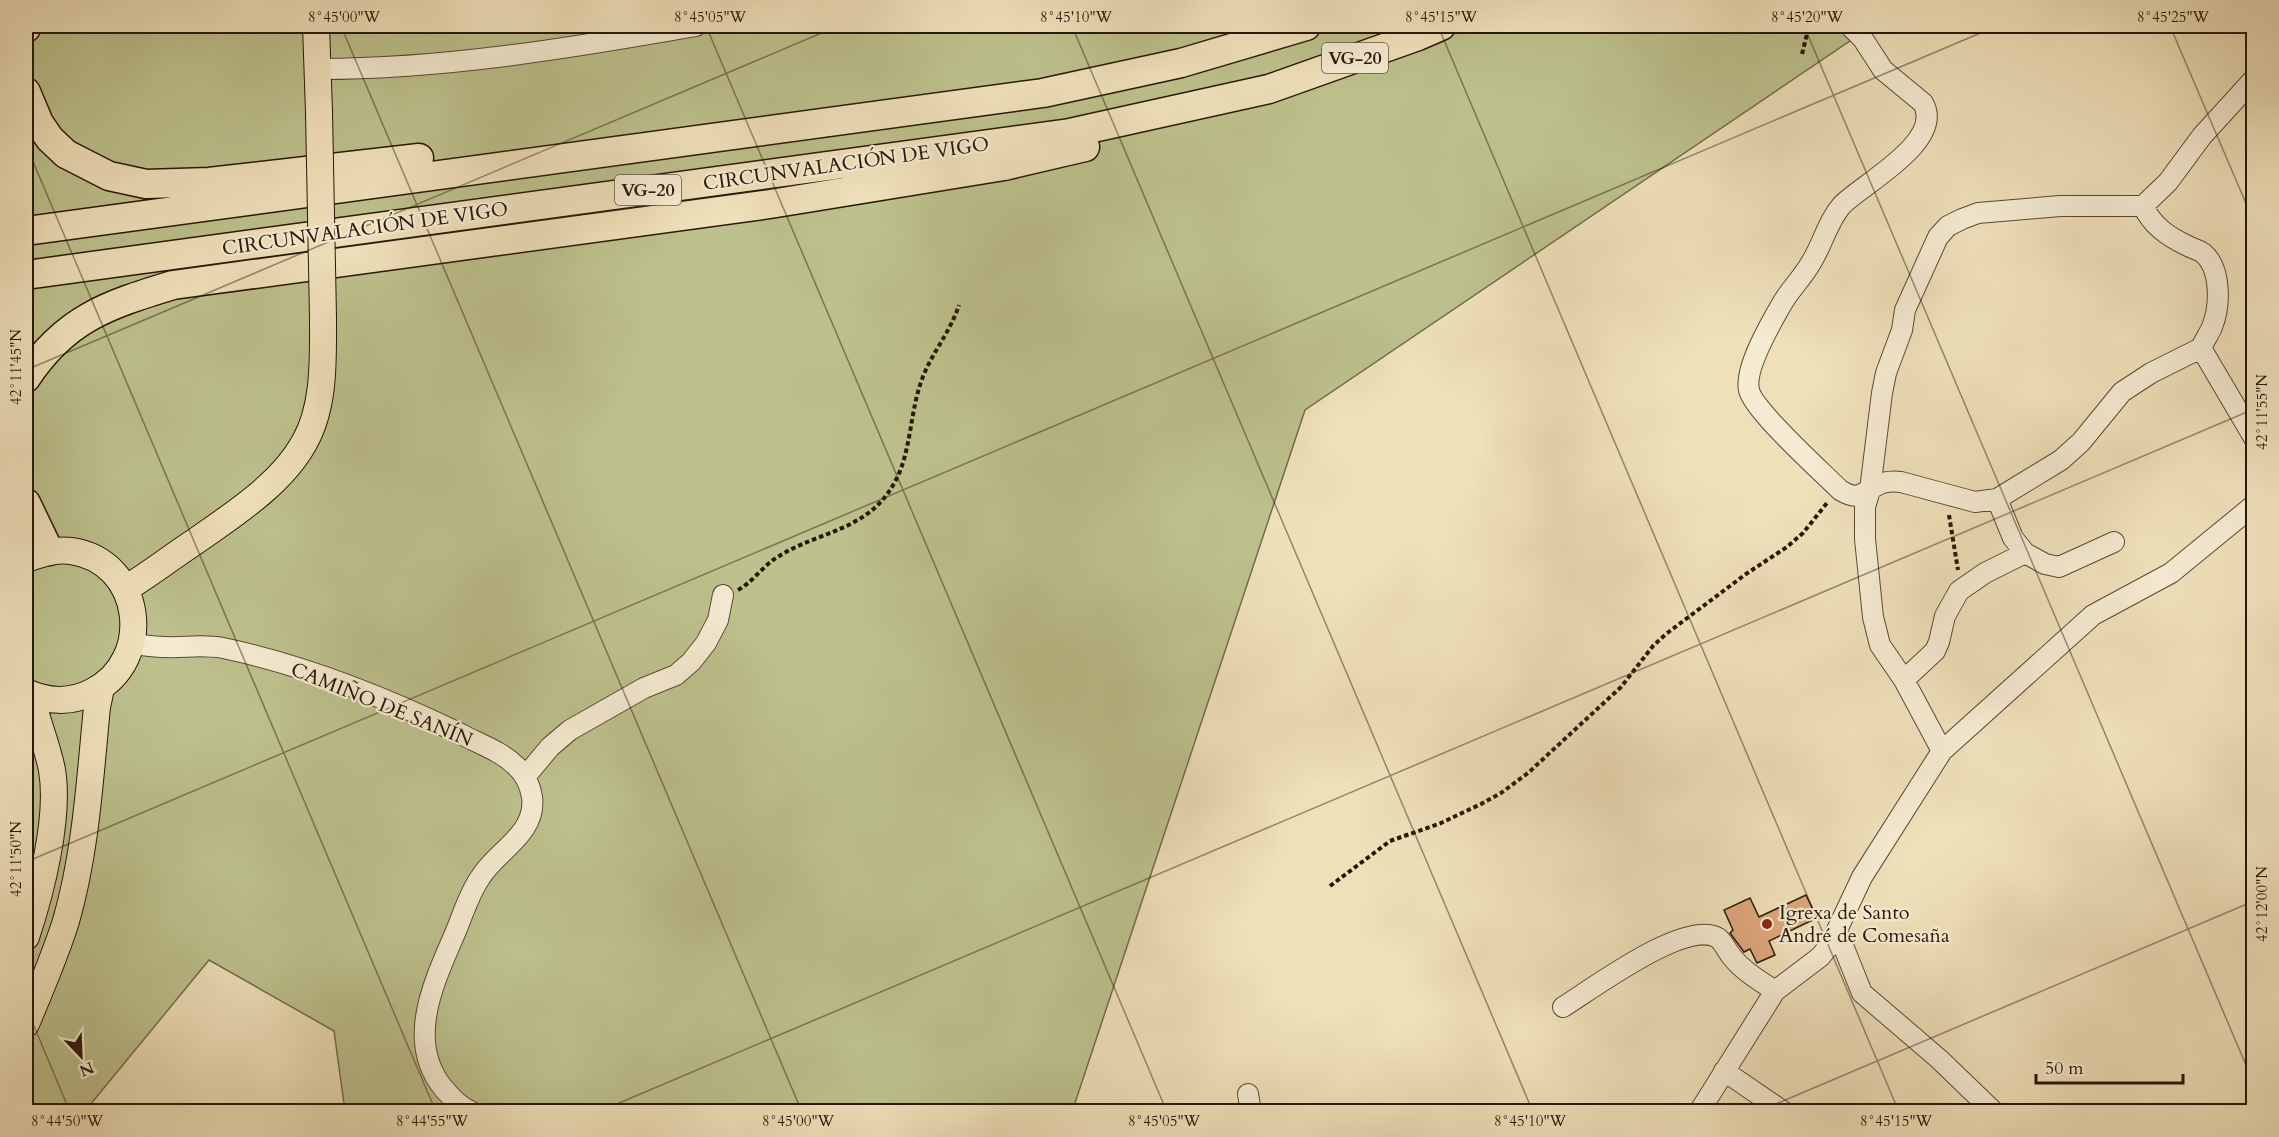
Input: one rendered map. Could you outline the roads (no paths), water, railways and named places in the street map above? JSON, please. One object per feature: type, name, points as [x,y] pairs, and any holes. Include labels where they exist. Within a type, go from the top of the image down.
[{"type":"highway","name":"VG-20","points":[[26,231],[1043,93],[1181,63],[1306,26]]},
{"type":"highway","name":"CIRCUNVALACIÓN DE VIGO","points":[[26,275],[1070,133],[1269,89],[1441,26]]},
{"type":"highway","points":[[26,378],[46,350],[60,336],[80,322],[135,297],[173,285],[770,204],[1004,166],[1203,120],[1269,89]]},
{"type":"highway","points":[[26,92],[39,123],[50,139],[66,154],[109,176],[146,184],[209,182],[487,150],[555,159]]},
{"type":"highway","points":[[26,503],[37,555]]},
{"type":"main road","points":[[125,589],[244,506],[287,468],[305,442],[317,406],[323,366],[316,26]]},
{"type":"main road","points":[[28,694],[49,700],[67,700],[84,696],[101,688],[120,668],[132,644],[134,625],[132,606],[125,589],[111,571],[93,558],[72,552],[37,555]]},
{"type":"main road","points":[[26,1024],[66,921],[81,849],[101,688]]},
{"type":"main road","points":[[26,937],[44,867],[53,809],[52,772],[28,694]]},
{"type":"street","points":[[318,69],[384,68],[452,62],[627,38],[696,26]]},
{"type":"street","points":[[1850,26],[1863,39],[1883,70],[1923,103],[1928,110],[1926,128],[1900,158],[1875,181],[1852,197],[1832,219],[1811,264],[1784,301],[1753,363],[1748,379],[1752,398],[1758,407],[1840,490],[1853,496],[1861,495],[1885,482],[1901,482],[1975,502],[1997,498],[2061,460],[2081,442],[2122,392],[2151,373],[2201,348],[2212,327],[2217,305],[2217,283],[2211,265],[2203,253],[2161,231],[2143,206]]},
{"type":"street","points":[[1942,751],[1904,680],[1880,645],[1876,633],[1864,519],[1886,373],[1902,330],[1905,310],[1938,237],[1948,226],[1978,213],[2095,205],[2143,206],[2168,182],[2202,136],[2253,79]]},
{"type":"street","points":[[2201,348],[2253,438]]},
{"type":"street","points":[[1997,498],[2013,538],[2025,553],[2045,564],[2059,567],[2114,542]]},
{"type":"street","points":[[1699,1112],[1775,991],[1820,957],[1838,933],[1862,877],[1942,751],[2093,615],[2171,573],[2253,505]]},
{"type":"street","points":[[1904,680],[1935,651],[1945,616],[1959,591],[1985,573],[2025,553]]},
{"type":"street","points":[[472,1112],[450,1096],[432,1072],[426,1049],[426,1013],[432,986],[478,880],[489,863],[510,846],[523,831],[530,818],[532,796],[525,777],[550,747],[570,730],[644,688],[676,675],[691,662],[706,643],[718,620],[723,596]]},
{"type":"street","name":"CAMIÑO DE SANÍN","points":[[132,644],[163,647],[209,646],[307,671],[430,719],[502,755],[515,764],[525,777]]},
{"type":"street","points":[[1838,933],[1862,993],[1939,1059],[1994,1112]]},
{"type":"street","points":[[1563,1007],[1662,945],[1699,934],[1720,939],[1732,957],[1775,991]]},
{"type":"street","points":[[1724,1071],[1784,1112]]},
{"type":"place","name":"Igrexa de Santo André de Comesaña","points":[[1767,924]]}]
